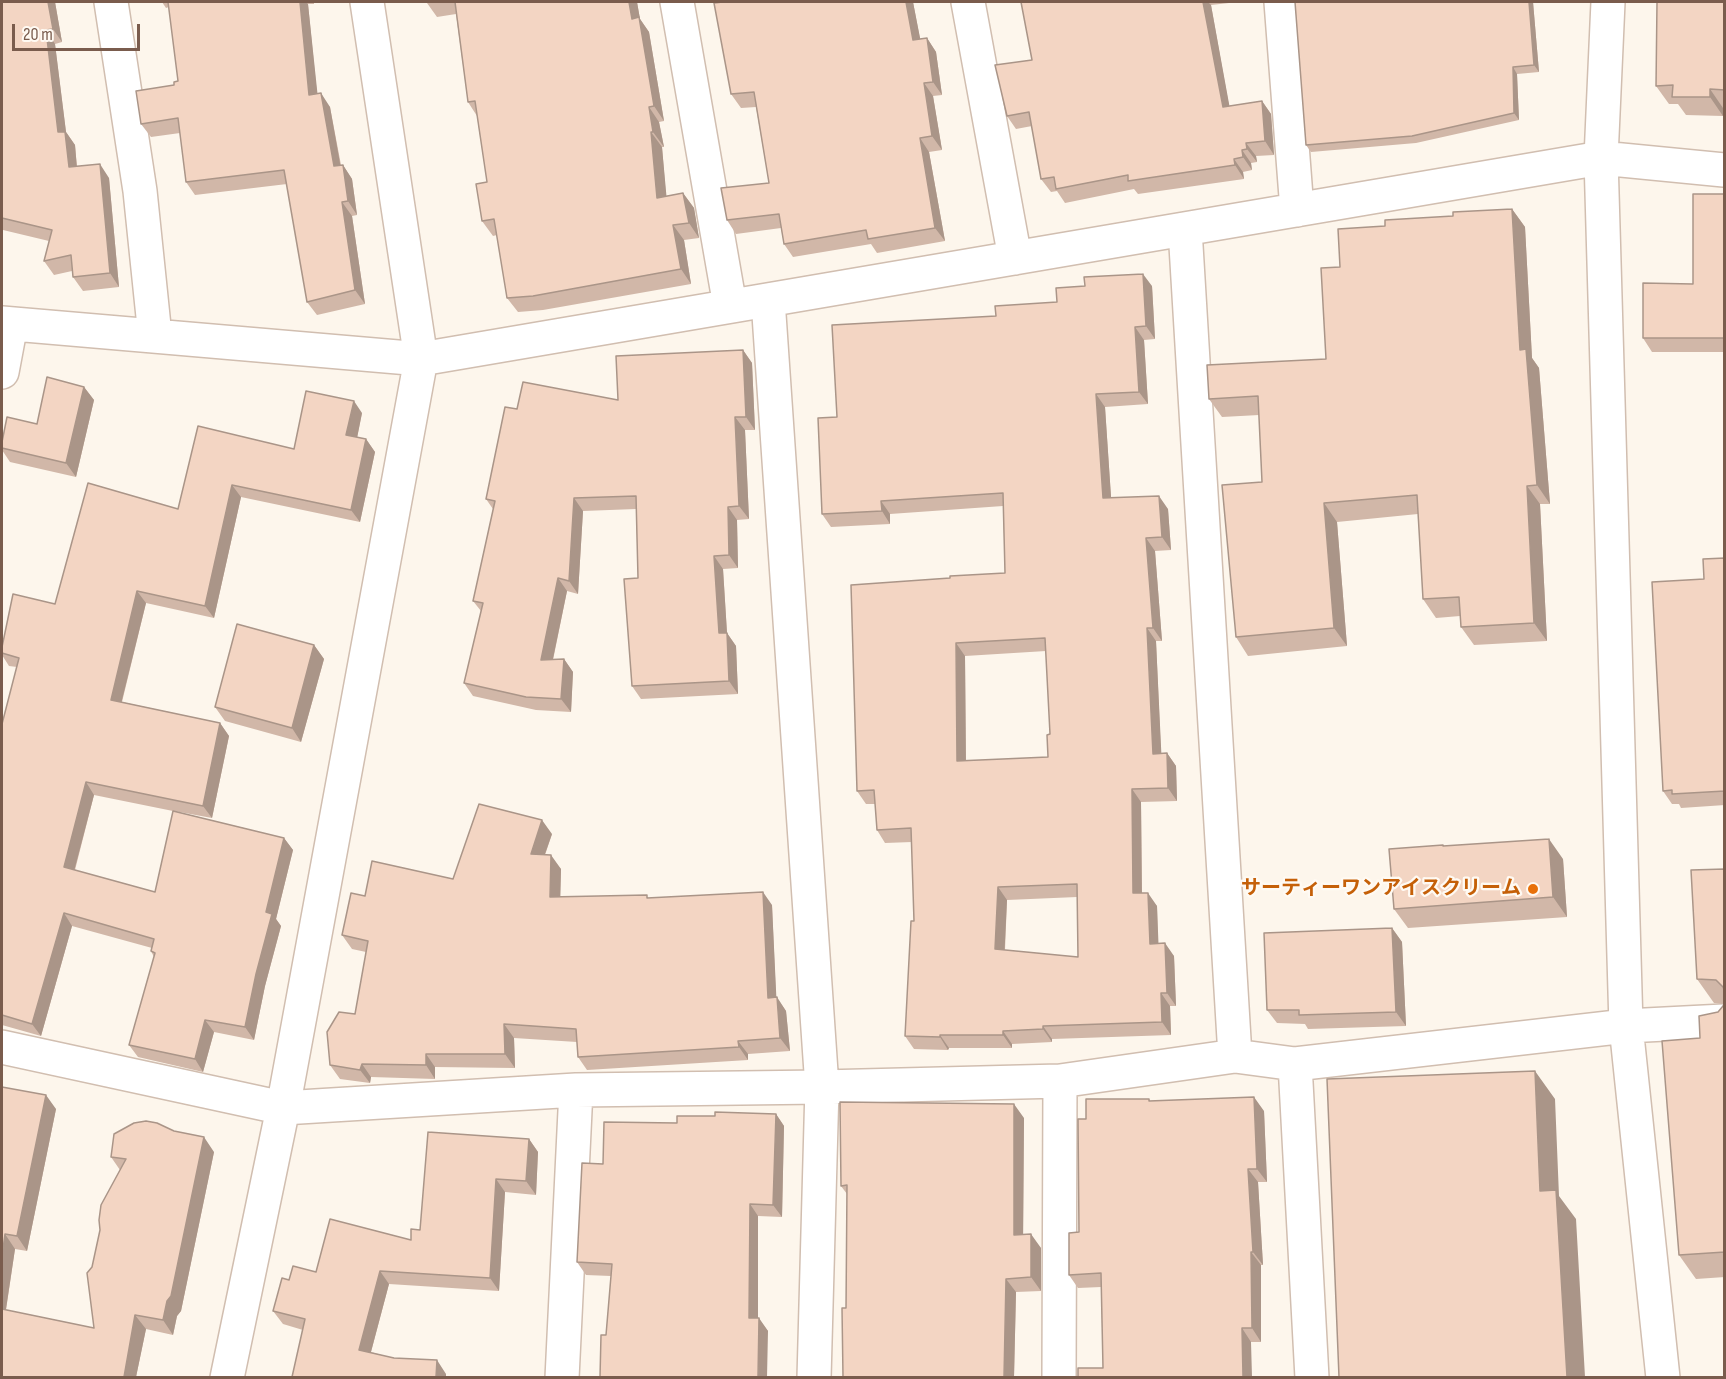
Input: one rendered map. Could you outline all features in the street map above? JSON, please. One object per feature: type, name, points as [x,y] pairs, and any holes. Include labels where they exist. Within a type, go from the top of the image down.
[{"type":"street","points":[[111,2],[140,191],[155,336]]},
{"type":"street","points":[[227,1377],[283,1108],[421,359],[367,2]]},
{"type":"street","points":[[676,2],[730,306]]},
{"type":"street","points":[[968,2],[1015,258]]},
{"type":"street","points":[[1281,2],[1297,210]]},
{"type":"street","points":[[1608,2],[1601,158],[1626,1026],[1663,1377]]},
{"type":"street","points":[[2,372],[6,324],[421,359],[1601,158],[1725,170]]},
{"type":"street","points":[[1185,229],[1234,1056]]},
{"type":"street","points":[[768,300],[822,1087],[814,1377]]},
{"type":"street","points":[[2,1047],[283,1108],[576,1090],[1059,1081],[1234,1056],[1295,1064],[1626,1026],[1725,1021]]},
{"type":"street","points":[[1295,1064],[1312,1377]]},
{"type":"street","points":[[1059,1081],[1059,1377]]},
{"type":"street","points":[[562,1377],[576,1090]]},
{"type":"building","points":[[2,2],[48,2],[53,29],[46,30],[58,132],[65,132],[69,167],[100,164],[110,273],[73,277],[71,255],[44,261],[52,230],[2,218]]},
{"type":"building","points":[[168,2],[300,2],[309,95],[321,93],[334,166],[343,165],[348,201],[342,202],[355,290],[307,302],[284,170],[186,182],[178,118],[141,124],[136,91],[174,85],[174,82],[178,81]]},
{"type":"building","points":[[455,2],[629,2],[632,19],[639,17],[654,106],[649,107],[657,198],[683,193],[689,223],[673,225],[681,269],[533,296],[507,298],[494,219],[482,221],[476,184],[487,182],[475,101],[468,102]]},
{"type":"building","points":[[906,2],[913,40],[927,38],[933,82],[924,83],[932,136],[920,138],[935,228],[868,239],[866,230],[784,244],[779,214],[727,220],[721,188],[769,183],[754,92],[731,94],[714,3]]},
{"type":"building","points":[[1021,2],[1203,2],[1223,107],[1262,101],[1265,141],[1246,143],[1247,149],[1242,150],[1243,157],[1234,159],[1235,165],[1128,181],[1128,175],[1056,189],[1054,177],[1041,179],[1029,112],[1007,116],[995,65],[1032,60]]},
{"type":"building","points":[[1295,2],[1529,2],[1534,65],[1513,67],[1514,113],[1412,136],[1306,145]]},
{"type":"building","points":[[1657,2],[1725,2],[1725,90],[1710,89],[1710,97],[1672,97],[1673,85],[1656,86]]},
{"type":"building","points":[[1693,194],[1725,194],[1725,338],[1643,338],[1643,283],[1693,284]]},
{"type":"building","points":[[1512,209],[1520,350],[1526,349],[1537,485],[1527,486],[1534,623],[1461,627],[1459,597],[1423,599],[1417,495],[1324,503],[1334,628],[1236,637],[1222,485],[1262,482],[1258,396],[1209,399],[1207,365],[1326,359],[1321,268],[1340,267],[1338,229],[1385,226],[1385,220],[1453,216],[1453,212]]},
{"type":"building","points":[[1143,274],[1146,326],[1135,327],[1139,392],[1096,394],[1103,498],[1159,496],[1162,537],[1146,538],[1153,628],[1147,628],[1153,754],[1167,753],[1168,788],[1132,789],[1133,893],[1148,893],[1150,944],[1165,943],[1167,993],[1161,993],[1162,1022],[1043,1026],[1043,1029],[1003,1031],[1003,1035],[905,1036],[911,921],[914,921],[911,828],[877,830],[874,790],[857,791],[851,585],[1005,573],[1003,493],[881,501],[882,511],[822,514],[818,418],[837,417],[832,325],[996,316],[995,306],[1057,302],[1056,288],[1085,286],[1084,277]],"holes":[[[1045,638],[1050,734],[1047,735],[1048,757],[957,761],[956,643]],[[1077,884],[1078,957],[995,949],[998,887]]]},
{"type":"building","points":[[743,350],[746,417],[735,417],[739,506],[728,507],[729,555],[714,556],[719,633],[727,633],[729,681],[632,686],[624,579],[638,578],[636,496],[574,498],[569,581],[558,578],[541,660],[564,659],[561,699],[526,697],[464,683],[483,603],[473,601],[495,501],[486,499],[505,407],[517,409],[523,382],[618,400],[616,356]]},
{"type":"building","points":[[47,377],[84,387],[66,463],[2,448],[7,417],[37,424]]},
{"type":"building","points":[[306,391],[354,401],[346,435],[366,439],[351,510],[232,485],[205,606],[137,591],[111,700],[220,723],[203,806],[86,782],[64,867],[155,892],[173,811],[284,838],[266,912],[272,914],[245,1027],[205,1020],[195,1059],[129,1045],[155,953],[151,951],[154,939],[64,913],[32,1024],[2,1015],[2,724],[19,658],[2,653],[2,647],[13,594],[55,604],[88,483],[178,509],[198,426],[294,449]]},
{"type":"building","points":[[1725,558],[1725,791],[1672,794],[1672,790],[1663,791],[1652,582],[1704,579],[1703,559]]},
{"type":"building","points":[[237,624],[314,645],[292,728],[215,707]]},
{"type":"building","points":[[479,804],[542,820],[531,854],[551,855],[550,897],[647,895],[647,898],[763,892],[768,998],[777,997],[780,1038],[738,1041],[739,1047],[578,1057],[576,1029],[504,1024],[505,1054],[426,1054],[426,1065],[362,1064],[360,1070],[330,1065],[327,1032],[339,1012],[355,1014],[368,941],[342,935],[351,893],[365,896],[372,861],[453,879]]},
{"type":"building","points":[[1549,839],[1553,897],[1394,909],[1389,849]]},
{"type":"building","points":[[1725,869],[1725,992],[1716,980],[1697,979],[1691,870]]},
{"type":"building","points":[[1392,928],[1396,1012],[1299,1015],[1299,1010],[1267,1010],[1264,933]]},
{"type":"building","points":[[1725,1002],[1725,1252],[1679,1255],[1662,1041],[1700,1038],[1699,1016],[1718,1012]]},
{"type":"building","points":[[1535,1071],[1540,1191],[1556,1190],[1567,1377],[1339,1377],[1327,1079]]},
{"type":"building","points":[[2,1087],[46,1095],[17,1236],[5,1234],[2,1256]]},
{"type":"building","points":[[1254,1097],[1257,1169],[1248,1169],[1253,1252],[1251,1252],[1252,1328],[1242,1328],[1243,1377],[1078,1377],[1078,1368],[1103,1368],[1101,1273],[1069,1275],[1069,1233],[1079,1232],[1078,1119],[1086,1119],[1086,1099],[1149,1099],[1149,1101]]},
{"type":"building","points":[[840,1102],[1014,1104],[1014,1235],[1031,1234],[1031,1277],[1006,1279],[1004,1377],[843,1377],[842,1308],[846,1308],[847,1185],[841,1186]]},
{"type":"building","points":[[715,1112],[776,1114],[773,1205],[750,1204],[749,1318],[759,1318],[758,1377],[600,1377],[601,1335],[606,1335],[612,1264],[577,1262],[582,1163],[603,1164],[604,1122],[677,1123],[677,1116],[715,1116]]},
{"type":"building","points":[[146,1121],[157,1123],[174,1131],[204,1137],[171,1296],[167,1301],[163,1320],[135,1315],[124,1377],[2,1377],[2,1309],[94,1328],[87,1273],[92,1267],[100,1230],[101,1205],[126,1159],[111,1157],[114,1134],[134,1123]]},
{"type":"building","points":[[428,1132],[529,1139],[526,1181],[496,1179],[490,1278],[380,1271],[359,1350],[394,1358],[437,1360],[436,1377],[292,1377],[305,1319],[273,1311],[282,1278],[289,1280],[293,1266],[316,1272],[330,1219],[411,1240],[411,1229],[420,1230]]},
{"type":"place","name":"サーティーワンアイスクリーム","points":[[1533,889]]}]
